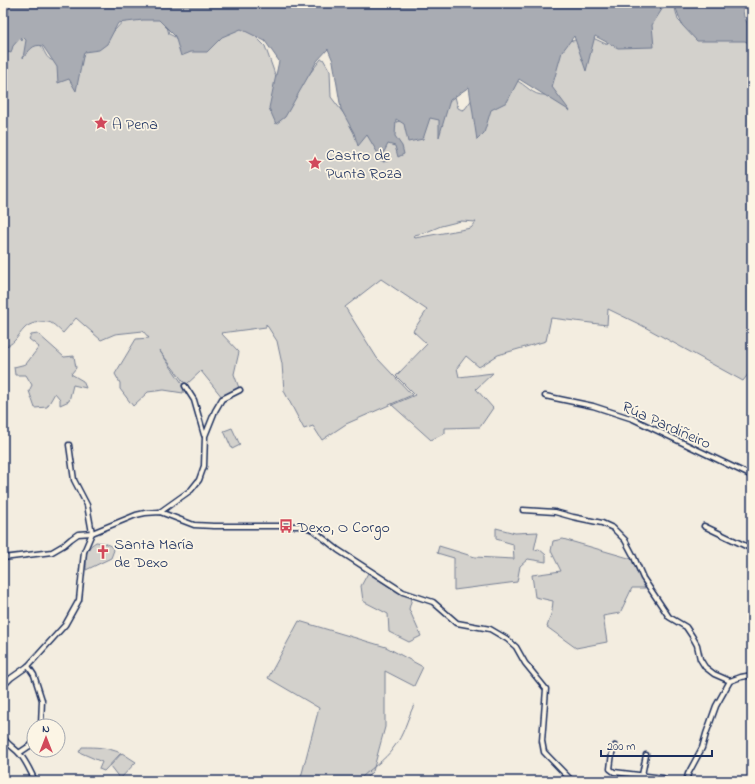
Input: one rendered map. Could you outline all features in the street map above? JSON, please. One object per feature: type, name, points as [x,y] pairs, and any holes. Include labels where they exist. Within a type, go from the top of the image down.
[{"type":"street","points":[[160,512],[191,490],[199,480],[204,466],[204,436],[194,400],[185,386]]},
{"type":"street","points":[[204,436],[222,398],[240,390]]},
{"type":"street","name":"Rúa Pardiñeiro","points":[[545,396],[593,406],[633,419],[752,476]]},
{"type":"street","points":[[3,686],[11,678],[28,666],[65,625],[79,600],[84,552],[92,533],[87,505],[74,480],[69,445]]},
{"type":"street","points":[[523,510],[555,512],[602,523],[613,528],[625,540],[643,578],[669,617],[686,627],[692,636],[697,645],[700,659],[705,667],[714,674],[730,681]]},
{"type":"street","points":[[3,558],[52,552],[78,534],[92,533],[136,515],[145,513],[160,512],[194,525],[303,526],[314,530],[338,550],[403,592],[434,602],[457,623],[490,629],[507,639],[516,647],[525,663],[546,689],[542,741],[544,752],[572,781]]},
{"type":"street","points":[[704,526],[752,549]]},
{"type":"street","points":[[28,666],[34,675],[42,700],[41,718]]},
{"type":"street","points":[[686,781],[688,774],[702,748],[716,706],[730,681],[752,675]]},
{"type":"street","points":[[3,737],[4,743],[19,753],[30,769],[35,781]]},
{"type":"street","points":[[615,746],[612,753],[610,769],[614,772],[663,778],[665,781]]},
{"type":"street","points":[[19,753],[26,749]]},
{"type":"street","points":[[642,776],[646,755]]},
{"type":"shaded area","points":[[3,3],[666,3],[652,25],[654,47],[618,48],[595,36],[586,71],[574,36],[562,52],[552,87],[570,111],[519,79],[507,102],[491,110],[484,133],[477,140],[469,87],[450,100],[439,137],[439,120],[430,118],[423,139],[408,142],[404,124],[396,119],[395,136],[402,146],[404,154],[398,157],[395,146],[388,144],[384,152],[388,161],[383,162],[367,135],[358,146],[354,133],[341,109],[333,61],[328,49],[317,61],[285,117],[276,124],[269,108],[279,61],[265,41],[241,29],[222,37],[207,52],[191,52],[181,56],[175,36],[159,20],[118,23],[107,44],[99,50],[84,52],[76,91],[69,79],[58,83],[57,67],[43,46],[39,45],[33,47],[23,58],[26,40],[23,37],[22,41],[20,38],[13,46],[11,53],[8,52],[5,57],[5,71],[8,74],[6,86],[3,89]]},
{"type":"shaded area","points":[[674,3],[742,3],[744,17],[752,32],[752,45],[745,41],[697,41],[682,25]]},
{"type":"shaded area","points":[[670,4],[675,8],[678,20],[686,28],[750,31],[752,27],[752,369],[743,381],[641,325],[608,309],[607,325],[551,318],[546,341],[498,355],[479,367],[466,356],[457,368],[459,377],[493,373],[476,389],[493,408],[480,427],[445,428],[445,433],[431,440],[392,405],[415,395],[396,376],[427,344],[413,331],[427,310],[381,279],[345,307],[377,358],[412,395],[346,424],[322,440],[313,426],[304,429],[284,391],[282,364],[277,341],[266,324],[266,327],[221,333],[239,352],[234,374],[239,388],[222,397],[201,371],[186,385],[159,350],[184,386],[183,393],[164,390],[148,392],[133,406],[120,389],[120,383],[115,374],[136,339],[149,338],[143,331],[115,334],[101,340],[76,318],[63,333],[48,322],[32,324],[26,327],[10,345],[3,346],[3,59],[5,51],[24,33],[39,42],[47,56],[54,61],[113,32],[126,18],[142,11],[166,23],[169,34],[177,38],[238,26],[251,32],[265,46],[277,80],[304,81],[321,59],[323,59],[330,71],[331,97],[347,118],[362,134],[371,137],[396,122],[430,114],[453,89],[458,108],[462,110],[465,109],[475,95],[515,80],[536,94],[545,95],[543,72],[570,40],[573,41],[580,37],[593,38],[606,44],[654,18],[665,5]],"holes":[[[461,221],[476,222],[471,228],[415,238],[414,235]]]},
{"type":"shaded area","points":[[38,334],[64,357],[74,356],[76,368],[71,374],[83,381],[86,388],[73,385],[69,401],[60,405],[60,399],[55,393],[47,407],[35,408],[29,391],[32,385],[26,375],[15,375],[14,367],[26,364],[39,347],[29,339],[31,335]]},
{"type":"shaded area","points":[[232,428],[240,445],[232,449],[224,431]]},
{"type":"shaded area","points":[[496,528],[515,533],[538,532],[534,550],[539,549],[546,555],[546,562],[528,559],[520,566],[517,582],[454,590],[454,558],[437,553],[439,546],[475,557],[514,559],[513,544],[496,539]]},
{"type":"shaded area","points":[[563,539],[632,559],[645,588],[632,588],[620,613],[603,616],[607,642],[576,648],[547,627],[552,611],[553,601],[535,597],[532,575],[561,571],[551,551],[553,541]]},
{"type":"shaded area","points":[[96,542],[104,543],[114,550],[111,558],[86,570],[87,551]]},
{"type":"shaded area","points":[[368,573],[397,592],[412,598],[409,609],[421,636],[409,642],[389,632],[388,614],[363,601],[361,586]]},
{"type":"shaded area","points":[[299,621],[386,647],[423,667],[414,686],[385,671],[385,727],[373,771],[363,781],[300,781],[319,708],[268,678]]},
{"type":"shaded area","points":[[82,747],[102,748],[121,753],[104,771],[99,769],[102,762],[79,752]]},
{"type":"shaded area","points":[[122,753],[136,762],[120,779],[110,766]]},
{"type":"waterway","points":[[358,781],[386,757],[394,747],[403,732],[414,705]]},
{"type":"place","name":"A Pena","points":[[101,123]]},
{"type":"place","name":"Castro de Punta Roza","points":[[315,163]]},
{"type":"place","name":"Dexo, O Corgo","points":[[286,526]]},
{"type":"place","name":"Santa María de Dexo","points":[[103,552]]}]
